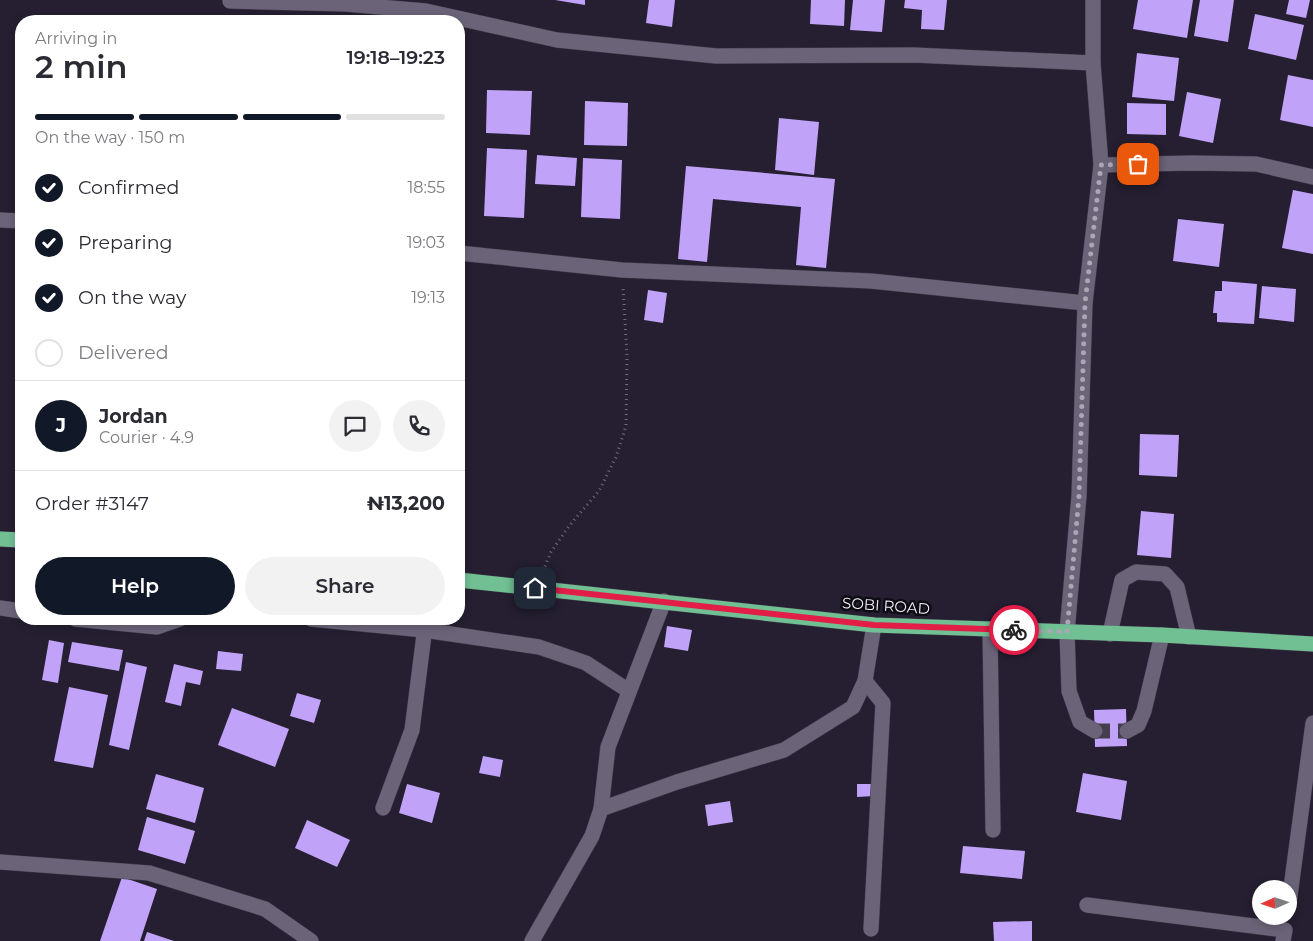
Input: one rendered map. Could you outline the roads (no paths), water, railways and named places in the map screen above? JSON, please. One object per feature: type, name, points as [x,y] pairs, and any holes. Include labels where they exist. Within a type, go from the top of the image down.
[{"type":"highway","points":[[0,538],[15,539]]},
{"type":"highway","name":"SOBI ROAD","points":[[465,581],[874,625],[1162,635],[1313,644]]},
{"type":"street","points":[[1093,0],[1093,62],[1101,165],[1085,303],[1079,496],[1067,632],[1069,691],[1080,722],[1095,731]]},
{"type":"street","points":[[230,1],[345,4],[426,11],[444,15]]},
{"type":"street","points":[[465,20],[557,40],[716,56],[914,55],[1093,62]]},
{"type":"street","points":[[1101,165],[1256,164],[1313,177]]},
{"type":"street","points":[[0,220],[15,221]]},
{"type":"street","points":[[465,254],[622,270],[871,281],[1085,303]]},
{"type":"street","points":[[1110,634],[1122,580],[1136,572],[1165,574],[1177,587],[1189,637]]},
{"type":"street","points":[[532,941],[592,836],[601,809],[608,747],[664,601]]},
{"type":"street","points":[[0,608],[15,610]]},
{"type":"street","points":[[136,625],[157,627],[163,625]]},
{"type":"street","points":[[383,808],[412,730],[425,625]]},
{"type":"street","points":[[430,625],[539,647],[586,663],[629,690]]},
{"type":"street","points":[[601,809],[677,782],[784,750],[853,707],[865,681],[874,625]]},
{"type":"street","points":[[990,629],[993,830]]},
{"type":"street","points":[[1127,731],[1138,725],[1144,711],[1162,635]]},
{"type":"street","points":[[865,681],[883,703],[871,929]]},
{"type":"street","points":[[1292,880],[1313,724]]},
{"type":"street","points":[[0,862],[150,873],[265,910],[311,941]]},
{"type":"street","points":[[1087,905],[1285,929]]},
{"type":"tunnel","points":[[1095,731],[1127,731]]}]
